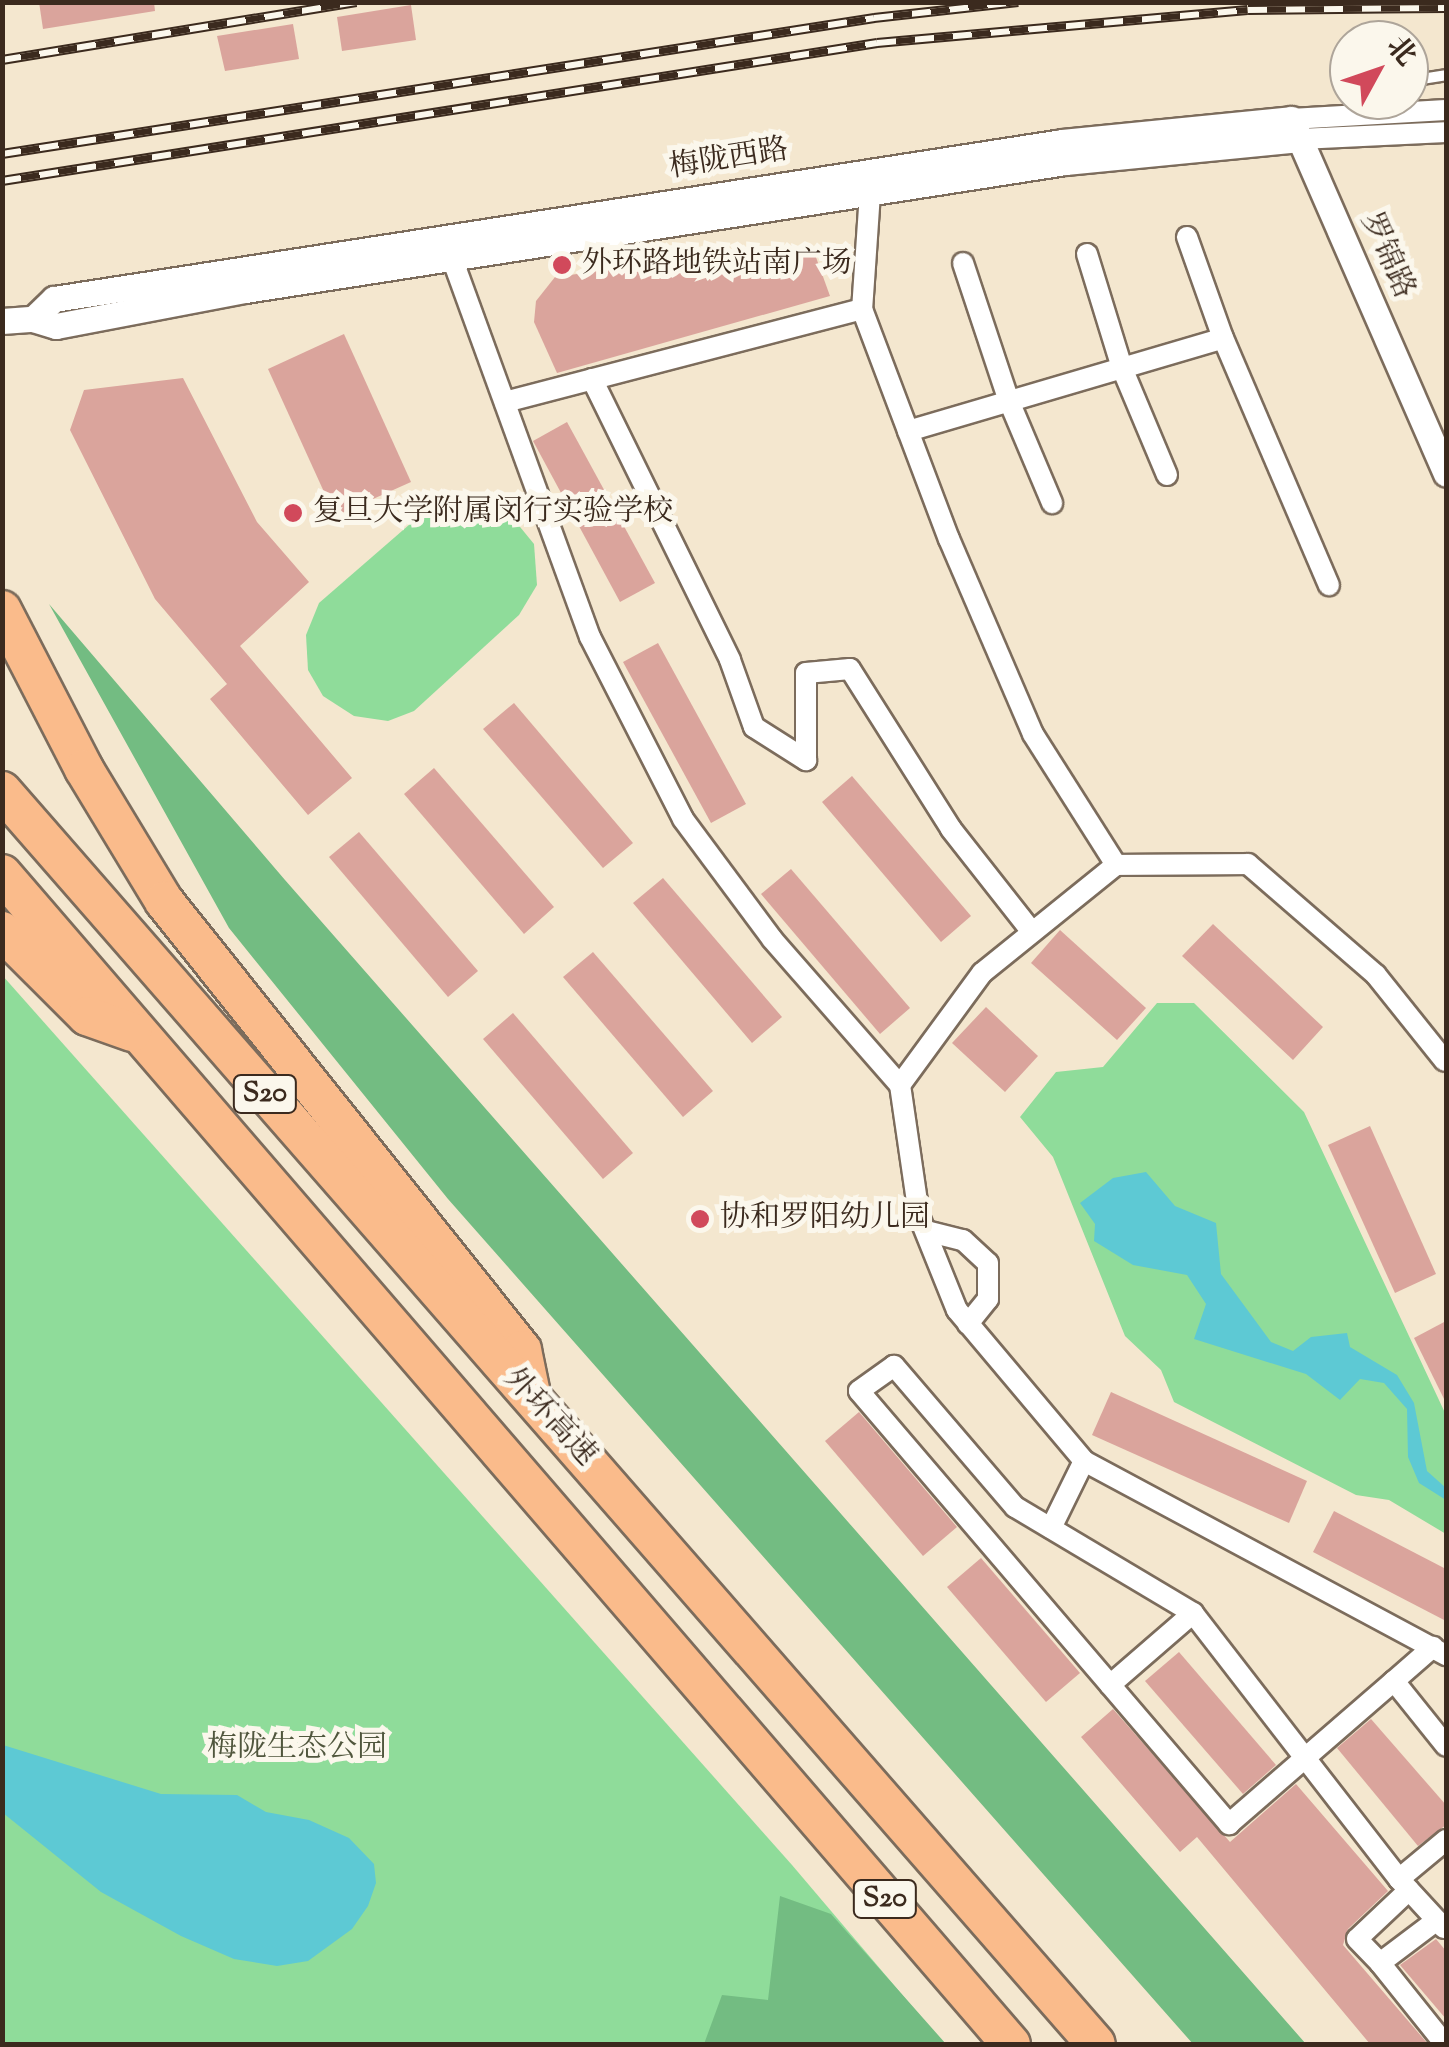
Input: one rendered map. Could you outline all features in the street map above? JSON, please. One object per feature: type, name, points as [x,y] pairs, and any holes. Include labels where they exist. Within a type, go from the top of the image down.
[{"type":"highway","points":[[2,598],[25,659]]},
{"type":"highway","points":[[2,610],[60,724],[136,858],[202,953],[522,1350],[531,1394]]},
{"type":"highway","name":"外环高速","points":[[2,792],[1096,2044]]},
{"type":"highway","name":"外环高速","points":[[2,874],[132,1032],[1012,2044]]},
{"type":"highway","points":[[2,931],[86,1016],[132,1032]]},
{"type":"street","name":"梅陇西路","points":[[2,321],[33,318],[56,326],[452,258],[1295,129],[1329,117]]},
{"type":"street","name":"梅陇西路","points":[[33,318],[54,299],[1062,142],[1295,129],[1446,132]]},
{"type":"street","name":"罗锦路","points":[[1295,129],[1446,474]]},
{"type":"street","points":[[870,193],[862,309],[1033,734],[1116,865]]},
{"type":"street","points":[[1188,237],[1224,338],[1329,585]]},
{"type":"street","points":[[1086,254],[1122,368],[1167,474]]},
{"type":"street","points":[[452,258],[590,637],[683,819],[772,939],[900,1086],[926,1232],[968,1324],[1084,1461],[1440,1651],[1394,1681],[1305,1758],[1230,1824],[859,1391],[894,1366],[1015,1507],[1193,1613],[1305,1758],[1404,1884],[1442,1925],[1380,1963]]},
{"type":"street","points":[[964,263],[1008,401],[1052,503]]},
{"type":"street","points":[[504,402],[862,309]]},
{"type":"street","points":[[908,431],[1224,338]]},
{"type":"street","points":[[592,379],[730,660],[754,727],[806,760],[806,673],[850,668],[950,830],[1032,932]]},
{"type":"street","points":[[900,1086],[982,973],[1116,865],[1248,864],[1376,975],[1446,1067]]},
{"type":"street","points":[[926,1232],[963,1240],[988,1263],[988,1298],[968,1324]]},
{"type":"street","points":[[1051,1528],[1084,1461]]},
{"type":"street","points":[[1110,1685],[1193,1613]]},
{"type":"street","points":[[1394,1681],[1446,1746]]},
{"type":"street","points":[[1445,2044],[1357,1939],[1446,1840]]},
{"type":"green space","points":[[471,495],[507,511],[534,544],[537,585],[519,615],[414,711],[388,721],[354,716],[323,696],[308,670],[306,635],[319,603],[425,511]]},
{"type":"green space","points":[[49,604],[285,880],[1306,2044],[1193,2044],[448,1199],[229,928]]},
{"type":"green space","name":"梅陇生态公园","points":[[2,975],[792,1865],[944,2044],[3,2044]]},
{"type":"green space","points":[[1157,1003],[1194,1003],[1304,1112],[1446,1415],[1446,1534],[1389,1500],[1356,1495],[1174,1402],[1161,1370],[1125,1336],[1053,1157],[1020,1117],[1056,1072],[1103,1067]]},
{"type":"green space","points":[[780,1896],[831,1914],[946,2044],[704,2044],[722,1995],[768,2000]]},
{"type":"water","points":[[1146,1172],[1175,1206],[1216,1223],[1221,1274],[1271,1342],[1293,1351],[1311,1337],[1347,1333],[1350,1347],[1397,1375],[1414,1403],[1427,1471],[1446,1488],[1446,1500],[1419,1483],[1408,1457],[1407,1409],[1384,1383],[1360,1379],[1340,1400],[1306,1374],[1194,1339],[1206,1304],[1187,1275],[1133,1265],[1094,1241],[1095,1224],[1080,1203],[1113,1178]]},
{"type":"water","points":[[3,1745],[161,1794],[237,1795],[266,1812],[309,1820],[349,1838],[374,1864],[376,1883],[368,1906],[352,1929],[308,1961],[277,1966],[234,1959],[181,1936],[101,1892],[3,1813]]},
{"type":"building","points":[[39,2],[154,2],[155,11],[43,29]]},
{"type":"building","points":[[411,5],[416,40],[342,51],[337,17]]},
{"type":"building","points":[[293,24],[299,59],[225,71],[217,36]]},
{"type":"building","points":[[790,245],[813,249],[830,296],[557,373],[534,322],[536,301],[555,277]]},
{"type":"building","points":[[344,334],[411,482],[335,516],[268,369]]},
{"type":"building","points":[[183,378],[257,522],[309,582],[240,646],[352,778],[308,815],[210,699],[227,684],[155,599],[70,430],[84,390]]},
{"type":"building","points":[[567,422],[655,583],[620,602],[533,441]]},
{"type":"building","points":[[658,643],[746,804],[711,823],[623,662]]},
{"type":"building","points":[[514,703],[633,843],[603,868],[483,729]]},
{"type":"building","points":[[434,768],[554,907],[524,934],[404,794]]},
{"type":"building","points":[[852,776],[971,916],[941,942],[822,802]]},
{"type":"building","points":[[359,832],[478,971],[448,997],[329,857]]},
{"type":"building","points":[[791,869],[910,1008],[880,1034],[761,894]]},
{"type":"building","points":[[663,878],[782,1017],[752,1043],[633,903]]},
{"type":"building","points":[[1213,924],[1323,1027],[1293,1060],[1182,956]]},
{"type":"building","points":[[1060,930],[1146,1008],[1117,1040],[1031,963]]},
{"type":"building","points":[[593,952],[713,1091],[683,1117],[563,977]]},
{"type":"building","points":[[986,1007],[1038,1056],[1005,1092],[952,1043]]},
{"type":"building","points":[[513,1013],[633,1153],[603,1179],[483,1039]]},
{"type":"building","points":[[1370,1126],[1436,1274],[1395,1293],[1328,1145]]},
{"type":"building","points":[[1446,1321],[1446,1403],[1414,1338]]},
{"type":"building","points":[[1111,1392],[1307,1481],[1289,1523],[1092,1435]]},
{"type":"building","points":[[859,1412],[957,1527],[923,1556],[825,1441]]},
{"type":"building","points":[[1334,1511],[1446,1569],[1446,1621],[1313,1552]]},
{"type":"building","points":[[981,1558],[1080,1673],[1046,1702],[947,1587]]},
{"type":"building","points":[[1179,1652],[1276,1765],[1243,1794],[1145,1681]]},
{"type":"building","points":[[1113,1709],[1230,1842],[1296,1784],[1388,1891],[1348,1929],[1343,1945],[1428,2044],[1370,2044],[1197,1837],[1180,1852],[1081,1737]]},
{"type":"building","points":[[1371,1719],[1446,1805],[1446,1825],[1418,1846],[1337,1748]]},
{"type":"building","points":[[1436,1939],[1446,1951],[1446,2019],[1400,1965]]},
{"type":"railway","points":[[2,60],[356,2]]},
{"type":"railway","points":[[2,154],[874,18],[1018,2]]},
{"type":"railway","points":[[2,181],[877,43],[1248,10],[1446,8]]},
{"type":"place","name":"外环路地铁站南广场","points":[[562,265]]},
{"type":"place","name":"复旦大学附属闵行实验学校","points":[[293,513]]},
{"type":"place","name":"协和罗阳幼儿园","points":[[700,1219]]}]
